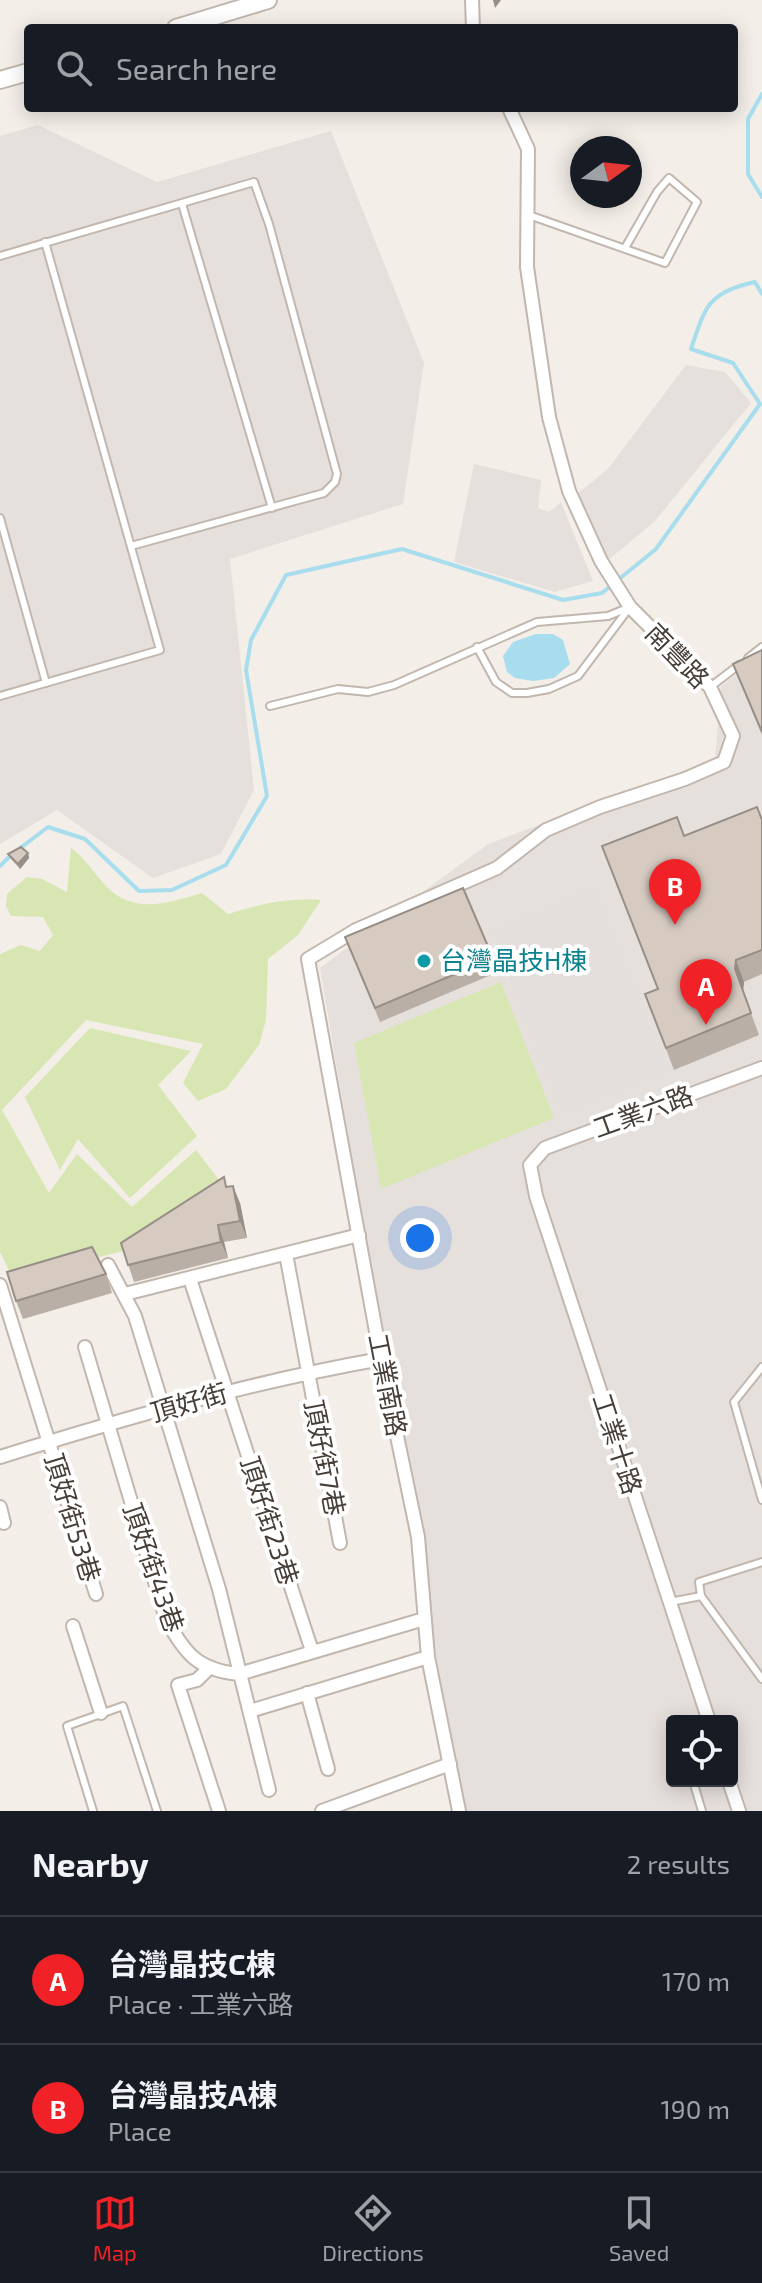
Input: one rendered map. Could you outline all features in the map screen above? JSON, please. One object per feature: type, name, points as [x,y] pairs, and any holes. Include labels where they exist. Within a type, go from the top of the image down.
[{"type":"street","points":[[189,24],[268,0]]},
{"type":"street","points":[[472,0],[473,24]]},
{"type":"street","points":[[0,80],[24,73]]},
{"type":"street","name":"南豐路","points":[[308,959],[356,930],[497,868],[546,830],[724,762],[733,736],[710,687],[630,607],[601,561],[569,491],[549,417],[527,267],[528,149],[511,112]]},
{"type":"street","name":"工業南路","points":[[308,959],[381,1359],[418,1537],[428,1657],[459,1811]]},
{"type":"street","name":"工業六路","points":[[530,1165],[545,1148],[762,1068]]},
{"type":"street","name":"工業十路","points":[[530,1165],[536,1196],[707,1715]]},
{"type":"street","points":[[125,1294],[359,1235]]},
{"type":"street","name":"頂好街7巷","points":[[286,1254],[340,1543]]},
{"type":"street","points":[[108,1265],[135,1316],[219,1589],[269,1790]]},
{"type":"street","name":"頂好街23巷","points":[[190,1279],[312,1651]]},
{"type":"street","name":"頂好街53巷","points":[[0,1285],[96,1594]]},
{"type":"street","name":"頂好街43巷","points":[[85,1347],[166,1619],[183,1649],[208,1669]]},
{"type":"street","name":"頂好街","points":[[0,1457],[227,1391],[381,1359]]},
{"type":"street","points":[[0,1507],[4,1523]]},
{"type":"street","points":[[219,1811],[178,1685],[197,1680],[208,1669],[239,1674],[424,1619]]},
{"type":"street","points":[[73,1626],[101,1713]]},
{"type":"street","points":[[250,1711],[428,1657]]},
{"type":"street","points":[[307,1693],[328,1769]]},
{"type":"street","points":[[322,1811],[450,1764]]},
{"type":"street","points":[[731,1787],[739,1811]]},
{"type":"lane","points":[[526,214],[665,263],[697,202],[669,178],[657,192],[625,248]]},
{"type":"lane","points":[[0,256],[254,182],[269,224],[337,474],[335,482],[324,493],[131,546]]},
{"type":"lane","points":[[182,204],[272,508]]},
{"type":"lane","points":[[0,696],[160,650],[45,242]]},
{"type":"lane","points":[[0,518],[46,683]]},
{"type":"lane","points":[[270,706],[338,689],[368,692],[394,685],[537,622],[608,616],[630,607]]},
{"type":"lane","points":[[477,647],[496,682],[512,693],[549,689],[578,676],[630,607]]},
{"type":"lane","points":[[710,687],[762,647]]},
{"type":"lane","points":[[762,1367],[734,1402],[762,1500]]},
{"type":"lane","points":[[762,1562],[699,1582],[701,1596],[762,1679]]},
{"type":"lane","points":[[670,1602],[701,1596]]},
{"type":"lane","points":[[93,1811],[67,1726],[123,1706],[157,1811]]},
{"type":"lane","points":[[695,1787],[702,1811]]},
{"type":"shaded area","points":[[38,125],[157,182],[331,131],[424,363],[403,504],[230,559],[254,790],[221,854],[153,878],[57,810],[0,844],[0,136]]},
{"type":"shaded area","points":[[686,365],[725,372],[751,403],[655,521],[607,561],[577,494],[608,469]]},
{"type":"shaded area","points":[[474,464],[541,480],[538,508],[549,512],[561,502],[593,581],[555,592],[454,562]]},
{"type":"shaded area","points":[[762,656],[762,1811],[462,1811],[320,968],[488,844],[715,759],[721,686]]},
{"type":"shaded area","points":[[595,887],[668,1072],[562,1114],[491,931]]},
{"type":"green space","points":[[71,848],[117,895],[140,904],[164,903],[202,893],[228,914],[274,902],[321,900],[298,935],[268,959],[266,1020],[259,1045],[226,1089],[198,1101],[183,1083],[203,1044],[86,1020],[2,1110],[49,1193],[77,1154],[132,1207],[196,1150],[223,1185],[127,1250],[13,1279],[0,1252],[0,954],[21,945],[40,951],[53,935],[43,917],[11,916],[6,906],[7,894],[27,877],[42,879],[67,892]]},
{"type":"green space","points":[[501,982],[554,1118],[381,1189],[354,1043]]},
{"type":"green space","points":[[90,1028],[191,1051],[158,1085],[197,1136],[130,1198],[78,1139],[60,1170],[25,1097]]},
{"type":"water","points":[[536,634],[553,634],[563,640],[570,664],[554,678],[533,681],[515,678],[507,672],[503,656],[513,642]]},
{"type":"building","points":[[762,650],[762,732],[733,664]]},
{"type":"building","points":[[757,807],[762,820],[762,950],[736,960],[735,969],[751,1013],[666,1048],[645,994],[658,989],[602,846],[677,817],[684,836]]},
{"type":"building","points":[[21,847],[28,853],[18,864],[8,854]]},
{"type":"building","name":"台灣晶技H棟","points":[[463,888],[493,958],[375,1008],[345,937]]},
{"type":"building","points":[[224,1177],[226,1187],[233,1186],[240,1221],[218,1225],[221,1242],[128,1265],[121,1243]]},
{"type":"building","points":[[92,1247],[106,1274],[16,1301],[7,1272]]},
{"type":"waterway","points":[[762,94],[748,119],[748,174],[762,197]]},
{"type":"waterway","points":[[19,849],[48,827],[85,839],[139,891],[172,890],[226,865],[267,796],[246,670],[251,640],[286,575],[402,549],[563,600],[602,593],[656,549],[760,404],[733,363],[691,349],[705,312],[718,297],[755,282],[762,294]]},
{"type":"waterway","points":[[0,866],[12,854]]},
{"type":"place","name":"台灣晶技A棟","points":[[675,925]]},
{"type":"place","name":"台灣晶技H棟","points":[[424,961]]},
{"type":"place","name":"台灣晶技C棟","points":[[706,1025]]}]
